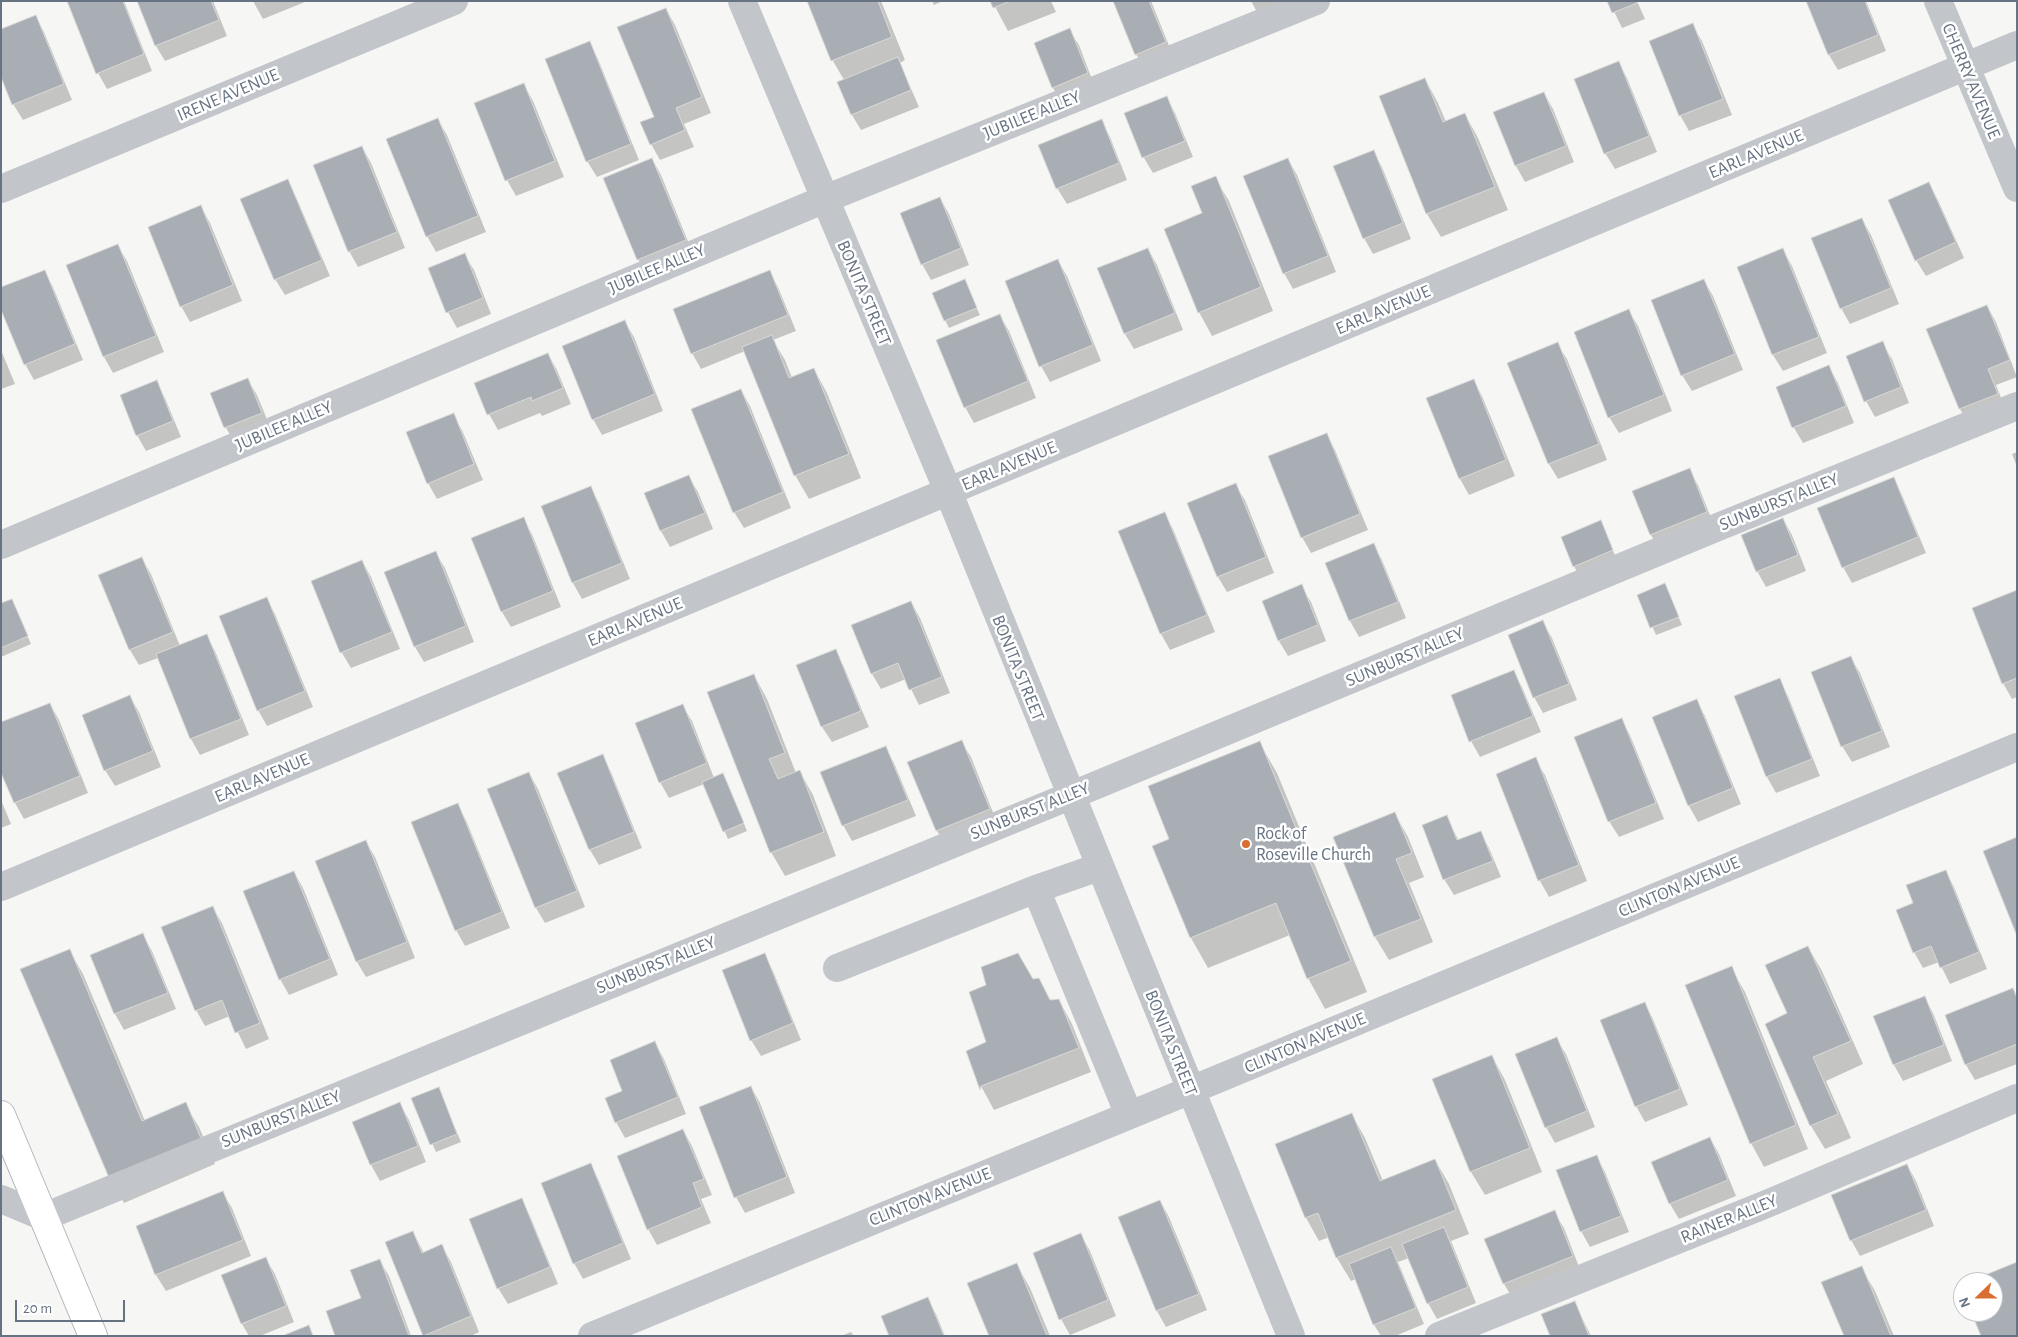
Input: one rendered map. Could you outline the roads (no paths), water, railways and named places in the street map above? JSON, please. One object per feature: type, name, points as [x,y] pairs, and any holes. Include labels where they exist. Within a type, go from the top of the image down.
[{"type":"main road","points":[[1,1115],[93,1336]]},
{"type":"street","name":"IRENE AVENUE","points":[[1,189],[454,1]]},
{"type":"street","name":"BONITA STREET","points":[[742,1],[948,491],[1290,1336]]},
{"type":"street","name":"JUBILEE ALLEY","points":[[1,544],[825,198],[1316,1]]},
{"type":"street","name":"CHERRY AVENUE","points":[[1938,1],[2017,188]]},
{"type":"street","name":"EARL AVENUE","points":[[1,887],[2017,45]]},
{"type":"street","name":"SUNBURST ALLEY","points":[[44,1217],[1722,525],[2017,406]]},
{"type":"street","name":"CLINTON AVENUE","points":[[592,1336],[2017,747]]},
{"type":"street","points":[[837,968],[1036,888],[1099,867]]},
{"type":"street","points":[[1036,888],[1129,1115]]},
{"type":"street","name":"RAINER ALLEY","points":[[1439,1336],[1770,1203],[2017,1098]]},
{"type":"street","points":[[1,1199],[44,1217]]},
{"type":"place","name":"Rock of Roseville Church","points":[[1246,844]]}]
